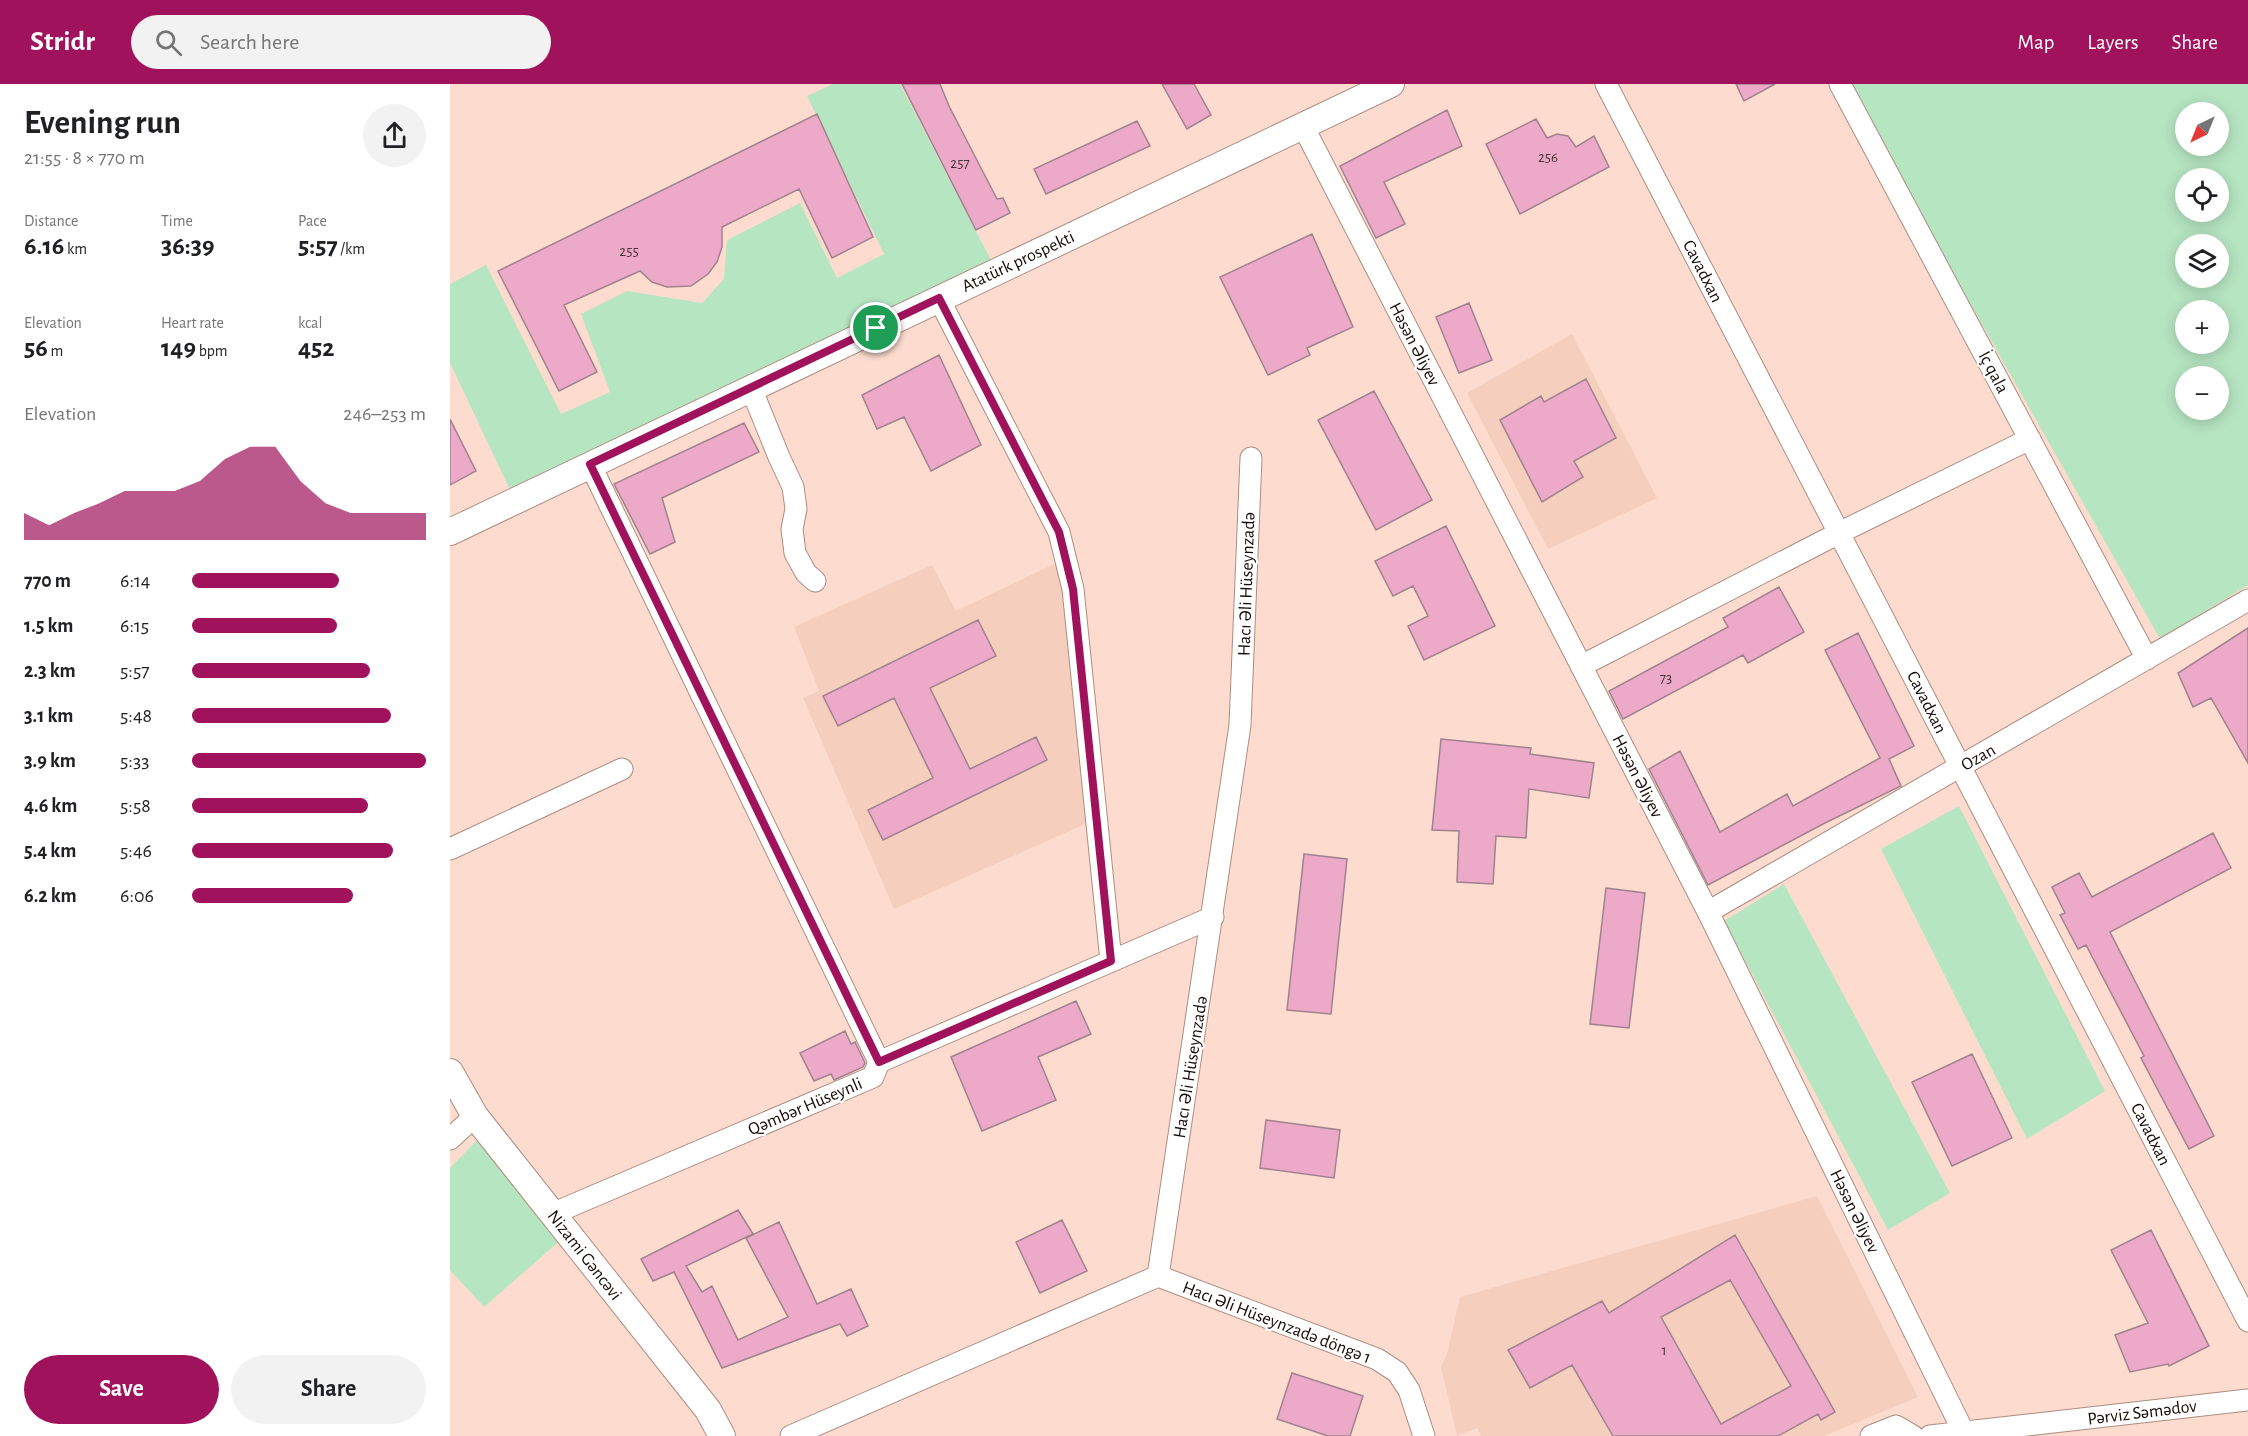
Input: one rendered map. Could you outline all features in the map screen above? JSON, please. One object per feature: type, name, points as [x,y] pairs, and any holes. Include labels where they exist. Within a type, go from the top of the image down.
[{"type":"main road","name":"Atatürk prospekti","points":[[450,532],[1391,84]]},
{"type":"main road","name":"Nizami Gəncəvi","points":[[450,1072],[475,1116],[708,1410],[722,1436]]},
{"type":"street","name":"Cavadxan","points":[[1606,84],[2248,1321]]},
{"type":"street","name":"İç qala","points":[[1840,84],[2147,659]]},
{"type":"street","name":"Həsən Əliyev","points":[[1303,126],[1708,912],[1963,1431]]},
{"type":"street","points":[[939,298],[1059,532],[1073,589],[1111,961]]},
{"type":"street","points":[[751,388],[779,457],[794,487],[796,509],[792,529],[795,554],[806,573],[815,581]]},
{"type":"street","points":[[1581,666],[1839,533],[2030,439]]},
{"type":"street","name":"Hacı Əli Hüseynzadə","points":[[1158,1276],[1240,724],[1251,458]]},
{"type":"street","points":[[590,464],[879,1062]]},
{"type":"street","name":"Ozan","points":[[1708,912],[1961,768],[2248,600]]},
{"type":"street","points":[[450,849],[622,769]]},
{"type":"street","name":"Qəmbər Hüseynli","points":[[552,1214],[873,1077],[879,1062],[1212,916]]},
{"type":"street","points":[[450,1138],[475,1116]]},
{"type":"street","points":[[791,1436],[1158,1276]]},
{"type":"street","name":"Hacı Əli Hüseynzadə döngə 1","points":[[1158,1276],[1377,1359],[1397,1372],[1409,1390],[1424,1436]]},
{"type":"street","name":"Pərviz Səmədov","points":[[1929,1436],[2248,1400]]},
{"type":"street","points":[[1871,1436],[1896,1426],[1913,1436]]},
{"type":"shaded area","points":[[1572,334],[1657,498],[1548,549],[1467,393]]},
{"type":"shaded area","points":[[1060,561],[1090,822],[894,909],[803,698],[819,691],[794,627],[932,565],[956,611]]},
{"type":"shaded area","points":[[1817,1196],[1918,1397],[1824,1436],[1481,1436],[1477,1428],[1457,1436],[1441,1367],[1447,1354],[1460,1297]]},
{"type":"green space","points":[[833,84],[900,84],[993,264],[513,496],[450,363],[450,284],[486,265],[561,414],[610,392],[581,314],[627,291],[702,303],[724,279],[727,240],[800,203],[837,278],[884,254],[807,96]]},
{"type":"green space","points":[[1846,84],[2248,84],[2248,585],[2160,639]]},
{"type":"green space","points":[[1959,806],[2105,1091],[2027,1139],[1881,849]]},
{"type":"green space","points":[[1784,884],[1950,1193],[1888,1230],[1724,921]]},
{"type":"green space","points":[[479,1138],[563,1238],[484,1307],[450,1270],[450,1168]]},
{"type":"building","points":[[902,84],[940,84],[997,199],[1003,198],[1010,213],[976,230]]},
{"type":"building","points":[[1162,84],[1194,84],[1211,115],[1187,129]]},
{"type":"building","points":[[1736,84],[1775,84],[1744,101]]},
{"type":"building","points":[[1447,110],[1462,146],[1384,182],[1405,224],[1376,238],[1340,166]]},
{"type":"building","points":[[817,114],[873,237],[832,258],[799,189],[722,227],[722,247],[717,262],[708,274],[691,286],[667,287],[652,282],[640,271],[564,305],[597,372],[559,391],[498,271]]},
{"type":"building","points":[[1536,119],[1547,138],[1557,134],[1568,136],[1576,147],[1594,136],[1609,167],[1520,214],[1486,144]]},
{"type":"building","points":[[1137,121],[1150,146],[1046,194],[1034,169]]},
{"type":"building","points":[[1312,234],[1353,327],[1307,348],[1310,355],[1268,375],[1220,277]]},
{"type":"building","points":[[1469,303],[1492,360],[1459,373],[1436,317]]},
{"type":"building","points":[[939,355],[981,445],[931,471],[904,417],[877,429],[862,395]]},
{"type":"building","points":[[1586,379],[1616,438],[1574,461],[1583,477],[1542,502],[1500,420],[1541,396],[1544,402]]},
{"type":"building","points":[[1374,391],[1432,500],[1376,530],[1318,420]]},
{"type":"building","points":[[450,419],[476,471],[450,485]]},
{"type":"building","points":[[744,423],[759,452],[662,498],[675,542],[650,554],[614,484]]},
{"type":"building","points":[[1446,526],[1495,626],[1424,660],[1408,626],[1428,616],[1413,586],[1393,596],[1375,561]]},
{"type":"building","points":[[1779,587],[1804,632],[1748,663],[1743,655],[1623,719],[1609,691],[1728,627],[1723,618]]},
{"type":"building","points":[[978,620],[996,656],[930,688],[970,769],[1036,737],[1047,760],[883,840],[868,810],[933,778],[894,698],[838,726],[823,696]]},
{"type":"building","points":[[2248,628],[2248,763],[2211,698],[2193,707],[2178,673]]},
{"type":"building","points":[[1858,633],[1914,746],[1889,759],[1901,786],[1708,885],[1649,769],[1680,751],[1720,832],[1787,794],[1793,806],[1880,758],[1825,650]]},
{"type":"building","points":[[1441,739],[1531,748],[1530,754],[1594,763],[1589,798],[1529,789],[1526,838],[1496,836],[1493,884],[1457,882],[1459,831],[1432,830]]},
{"type":"building","points":[[2213,833],[2231,868],[2110,932],[2214,1136],[2189,1149],[2141,1058],[2144,1056],[2086,945],[2078,949],[2060,915],[2065,913],[2052,887],[2079,873],[2092,897]]},
{"type":"building","points":[[1304,854],[1347,859],[1331,1014],[1287,1010]]},
{"type":"building","points":[[1606,888],[1645,893],[1629,1028],[1590,1024]]},
{"type":"building","points":[[1076,1001],[1091,1034],[1038,1057],[1056,1100],[982,1131],[951,1057]]},
{"type":"building","points":[[845,1031],[851,1044],[855,1042],[865,1063],[863,1067],[834,1080],[831,1074],[814,1081],[800,1053]]},
{"type":"building","points":[[1972,1054],[2012,1138],[1952,1166],[1912,1082]]},
{"type":"building","points":[[1266,1120],[1340,1130],[1334,1178],[1260,1168]]},
{"type":"building","points":[[738,1210],[753,1234],[686,1266],[702,1292],[712,1286],[738,1340],[788,1317],[746,1238],[779,1222],[817,1304],[851,1289],[868,1326],[847,1336],[840,1324],[722,1368],[674,1272],[653,1281],[641,1259]]},
{"type":"building","points":[[1062,1220],[1087,1271],[1040,1293],[1016,1242]]},
{"type":"building","points":[[2151,1230],[2209,1346],[2169,1366],[2168,1364],[2130,1372],[2115,1335],[2148,1323],[2111,1250]]},
{"type":"building","points":[[1735,1235],[1835,1412],[1821,1420],[1818,1414],[1778,1436],[1613,1436],[1572,1365],[1530,1388],[1508,1350],[1602,1301],[1609,1313]],"holes":[[[1730,1280],[1791,1386],[1721,1424],[1661,1317]]]},
{"type":"building","points":[[1292,1373],[1363,1396],[1350,1436],[1328,1436],[1277,1419]]},
{"type":"route","points":[[939,298],[1059,532],[1073,589],[1111,961],[879,1062],[590,464],[876,328],[939,298]]}]
